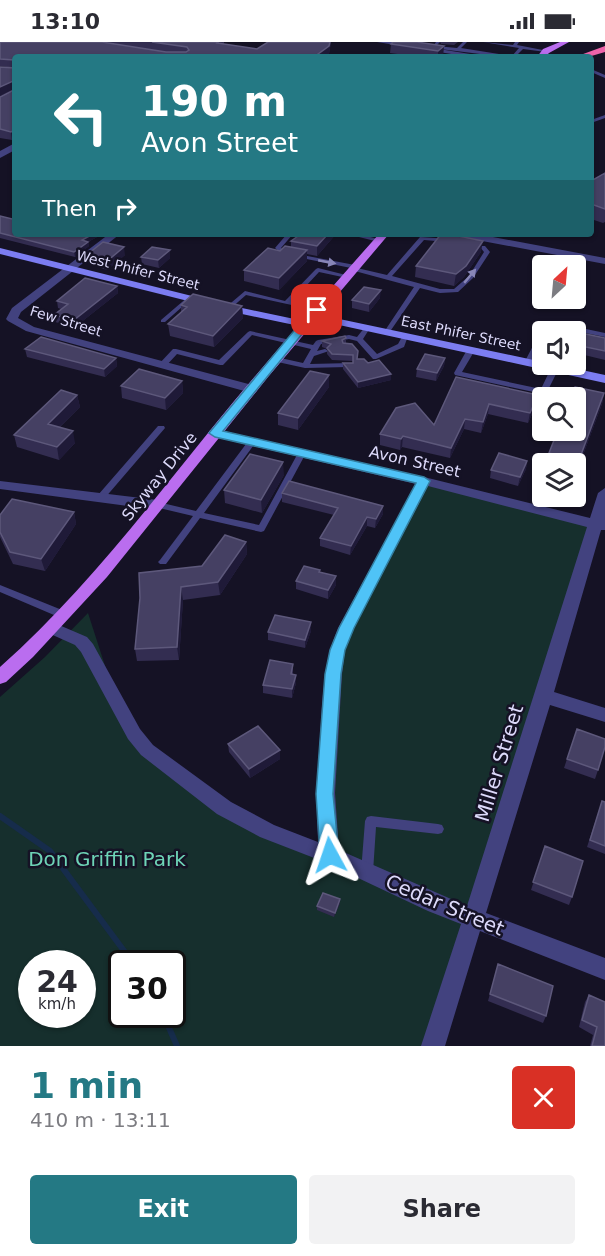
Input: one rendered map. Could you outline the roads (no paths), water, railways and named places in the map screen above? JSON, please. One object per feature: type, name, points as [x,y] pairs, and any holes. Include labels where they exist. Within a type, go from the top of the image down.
[{"type":"highway","points":[[589,54],[605,49]]},
{"type":"main road","points":[[544,54],[566,42]]},
{"type":"main road","name":"Skyway Drive","points":[[0,677],[32,650],[58,622],[158,505],[311,317],[382,237]]},
{"type":"street","points":[[380,42],[474,54]]},
{"type":"street","points":[[0,155],[8,148]]},
{"type":"street","name":"Few Street","points":[[111,237],[16,310],[12,319],[30,329],[167,366]]},
{"type":"street","points":[[457,238],[605,261]]},
{"type":"street","name":"West Phifer Street","points":[[0,251],[228,308],[311,317]]},
{"type":"street","name":"East Phifer Street","points":[[311,317],[532,364]]},
{"type":"street","points":[[167,366],[252,389]]},
{"type":"street","name":"East Phifer Street","points":[[586,375],[605,379]]},
{"type":"street","name":"Avon Street","points":[[215,433],[424,481],[600,525]]},
{"type":"street","points":[[330,855],[325,794],[333,674],[337,650],[346,628],[424,481]]},
{"type":"street","points":[[0,485],[158,505]]},
{"type":"street","name":"Miller Street","points":[[433,1046],[600,525],[605,493]]},
{"type":"street","name":"Cedar Street","points":[[58,622],[87,648],[134,734],[147,750],[224,808],[267,831],[330,855],[474,919],[605,969]]},
{"type":"street","points":[[544,696],[605,715]]},
{"type":"lane","points":[[433,47],[438,42]]},
{"type":"lane","points":[[399,43],[419,43],[456,51],[465,42]]},
{"type":"lane","points":[[486,42],[515,44],[544,54]]},
{"type":"lane","points":[[494,54],[504,45]]},
{"type":"lane","points":[[516,54],[522,48]]},
{"type":"lane","points":[[287,237],[278,248],[284,254],[440,291],[456,291],[471,277],[487,252],[485,243],[473,245]]},
{"type":"lane","points":[[387,277],[422,238],[457,238]]},
{"type":"lane","points":[[286,303],[318,270],[351,271]]},
{"type":"lane","points":[[387,332],[418,286]]},
{"type":"lane","points":[[228,308],[245,293],[286,303],[311,317]]},
{"type":"lane","points":[[163,321],[189,298]]},
{"type":"lane","points":[[348,347],[361,341],[367,328]]},
{"type":"lane","points":[[586,331],[605,335]]},
{"type":"lane","points":[[167,366],[176,351],[220,363],[250,333],[290,342],[314,351],[325,351]]},
{"type":"lane","points":[[305,366],[318,342],[349,337],[361,341],[372,358],[400,345],[405,336]]},
{"type":"lane","points":[[471,350],[458,373],[543,392],[552,375]]},
{"type":"lane","points":[[528,363],[532,355]]},
{"type":"lane","points":[[276,359],[305,366],[348,365]]},
{"type":"lane","points":[[101,497],[161,428]]},
{"type":"lane","points":[[163,562],[252,442]]},
{"type":"lane","points":[[158,505],[261,529],[302,453]]},
{"type":"lane","points":[[0,588],[58,622]]},
{"type":"lane","points":[[367,872],[371,821],[438,829]]},
{"type":"waterway","points":[[0,816],[50,851],[123,950]]},
{"type":"waterway","points":[[169,1028],[177,1046]]},
{"type":"park label","name":"Don Griffin Park","points":[[107,859]]}]
